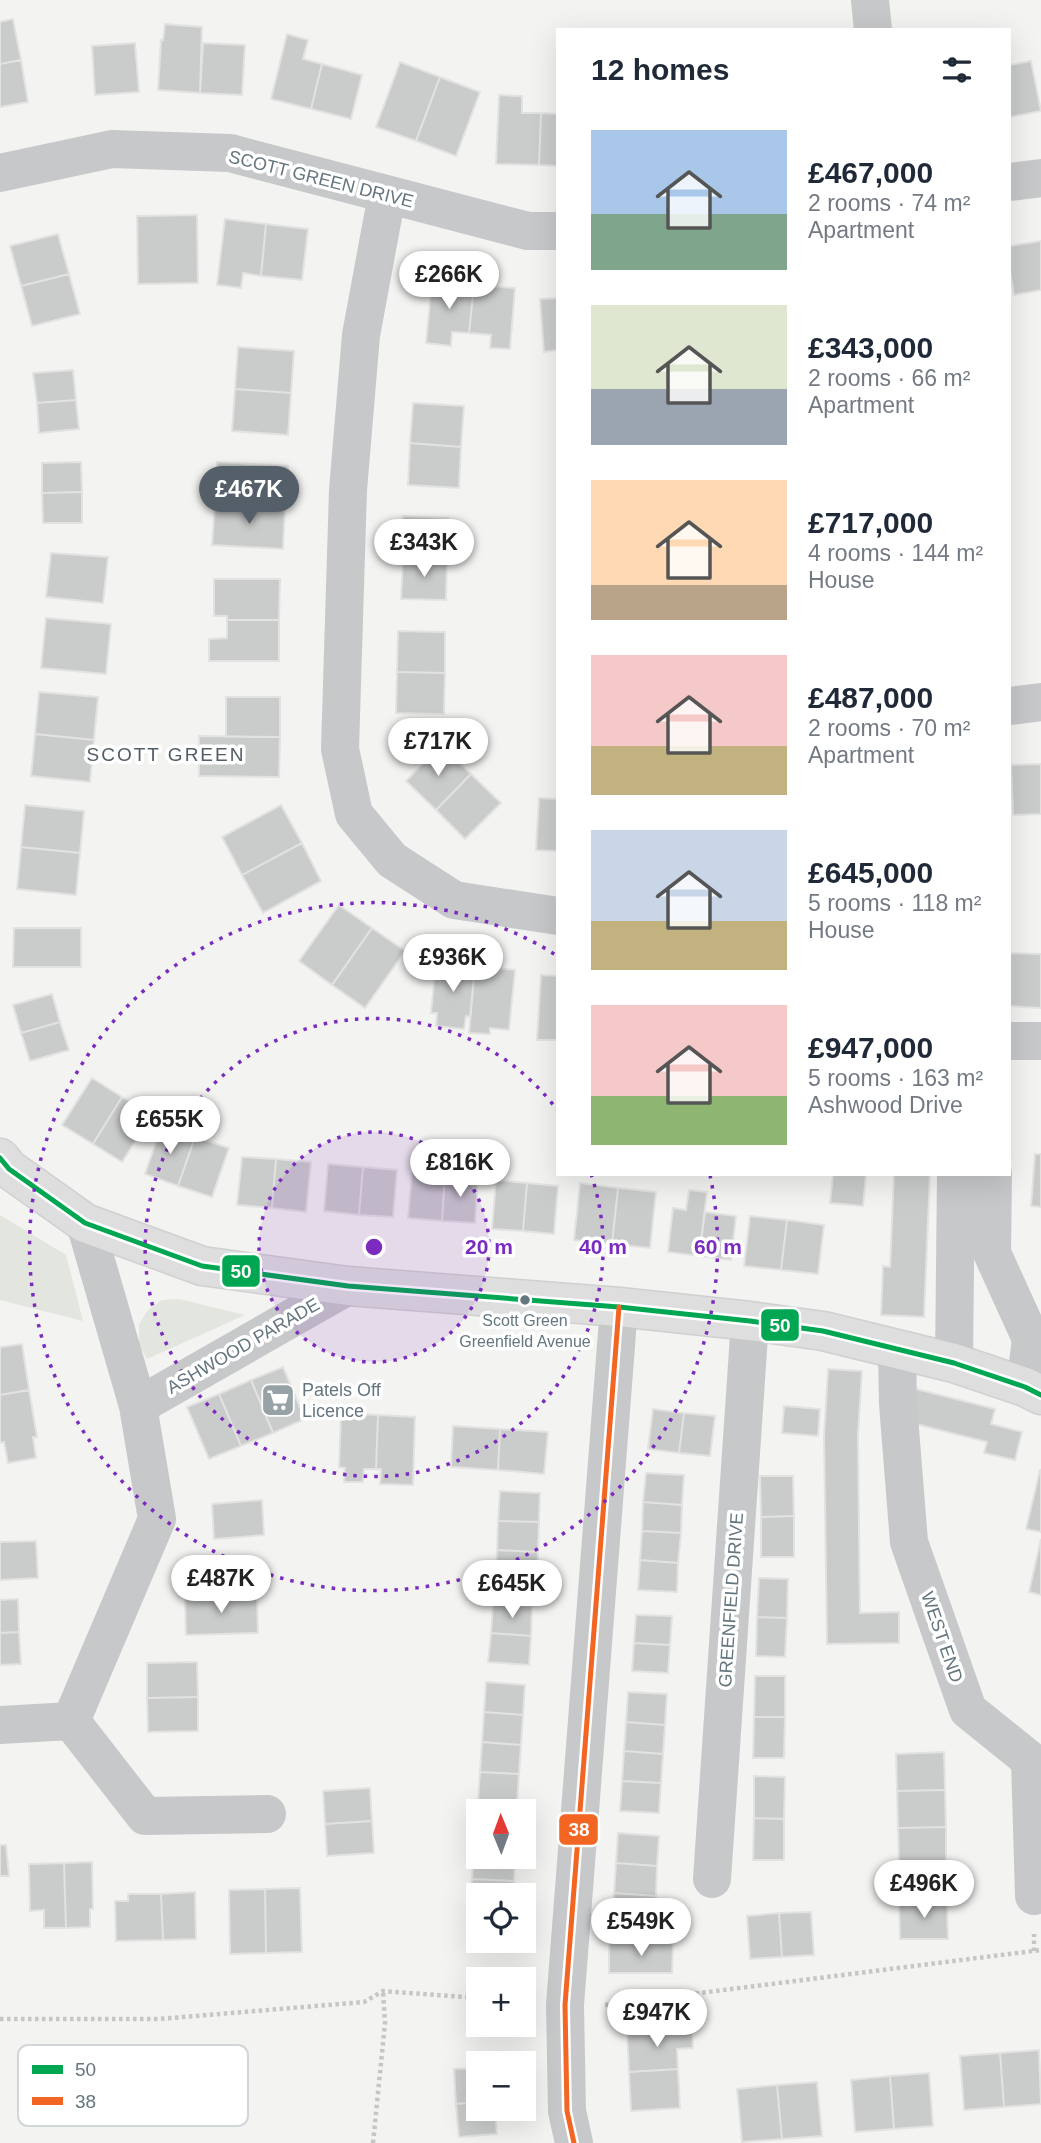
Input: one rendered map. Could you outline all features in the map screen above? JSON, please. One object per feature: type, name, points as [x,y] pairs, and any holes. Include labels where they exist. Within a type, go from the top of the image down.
[{"type":"main road","points":[[0,1158],[9,1169],[85,1223],[202,1266],[348,1286],[619,1307],[823,1331],[954,1363],[1033,1391]]},
{"type":"street","points":[[870,0],[873,28]]},
{"type":"street","name":"SCOTT GREEN DRIVE","points":[[0,173],[112,149],[230,153],[528,231],[556,231]]},
{"type":"street","points":[[1011,181],[1041,177]]},
{"type":"street","points":[[387,195],[361,335],[348,490],[340,749],[354,814],[392,860],[453,900],[556,916]]},
{"type":"street","points":[[1011,706],[1041,702]]},
{"type":"street","points":[[1011,1041],[1041,1041]]},
{"type":"street","points":[[954,1363],[956,1176]]},
{"type":"street","points":[[993,1176],[992,1253],[1031,1339],[1033,1391]]},
{"type":"street","points":[[71,1721],[157,1519],[138,1406],[85,1223]]},
{"type":"street","name":"ASHWOOD PARADE","points":[[138,1406],[348,1286]]},
{"type":"street","points":[[573,2143],[567,2111],[565,2005],[619,1307]]},
{"type":"street","name":"GREENFIELD DRIVE","points":[[712,1879],[750,1321]]},
{"type":"street","name":"WEST END","points":[[897,1350],[898,1404],[909,1542],[968,1710],[1030,1760],[1034,1896]]},
{"type":"street","points":[[0,1725],[71,1721]]},
{"type":"street","points":[[71,1721],[145,1816],[267,1814]]},
{"type":"path","points":[[565,2005],[604,2005],[1041,1950]]},
{"type":"path","points":[[373,2143],[385,2023],[383,1991]]},
{"type":"path","points":[[0,2019],[159,2020],[364,2002],[383,1991],[466,1997]]},
{"type":"shaded area","points":[[0,1215],[66,1255],[83,1321],[0,1300]]},
{"type":"shaded area","points":[[179,1299],[245,1315],[147,1359],[139,1344],[139,1325],[147,1311],[162,1300]]},
{"type":"building","points":[[13,19],[21,60],[0,64],[0,22]]},
{"type":"building","points":[[165,24],[202,27],[200,93],[158,90],[161,40]]},
{"type":"building","points":[[287,34],[308,40],[303,59],[322,64],[311,109],[271,99]]},
{"type":"building","points":[[135,43],[139,92],[95,95],[92,46]]},
{"type":"building","points":[[203,43],[245,45],[242,95],[200,93]]},
{"type":"building","points":[[21,60],[28,102],[0,107],[0,64]]},
{"type":"building","points":[[1031,61],[1041,111],[1011,117],[1011,65]]},
{"type":"building","points":[[400,62],[440,77],[416,141],[376,127]]},
{"type":"building","points":[[322,64],[362,75],[351,119],[311,109]]},
{"type":"building","points":[[440,77],[480,92],[456,156],[416,141]]},
{"type":"building","points":[[499,95],[522,96],[522,113],[541,113],[539,165],[496,164]]},
{"type":"building","points":[[541,113],[556,114],[556,166],[539,165]]},
{"type":"building","points":[[197,215],[198,283],[138,284],[137,216]]},
{"type":"building","points":[[225,219],[266,224],[261,276],[243,273],[241,288],[217,285]]},
{"type":"building","points":[[266,224],[308,229],[302,280],[261,276]]},
{"type":"building","points":[[58,234],[69,274],[21,286],[10,246]]},
{"type":"building","points":[[1041,241],[1041,290],[1014,295],[1011,246]]},
{"type":"building","points":[[69,274],[80,314],[32,326],[21,286]]},
{"type":"building","points":[[432,280],[474,285],[469,333],[452,332],[451,346],[426,343]]},
{"type":"building","points":[[474,285],[515,288],[510,349],[490,348],[491,335],[469,333]]},
{"type":"building","points":[[556,298],[556,350],[544,352],[540,299]]},
{"type":"building","points":[[238,347],[294,351],[291,393],[235,389]]},
{"type":"building","points":[[73,370],[76,400],[37,403],[33,373]]},
{"type":"building","points":[[235,389],[291,393],[288,435],[232,431]]},
{"type":"building","points":[[76,400],[79,429],[39,433],[37,403]]},
{"type":"building","points":[[413,403],[464,406],[461,447],[410,443]]},
{"type":"building","points":[[410,443],[461,447],[459,488],[408,485]]},
{"type":"building","points":[[81,462],[82,492],[42,493],[42,463]]},
{"type":"building","points":[[217,462],[288,466],[285,507],[215,503]]},
{"type":"building","points":[[82,492],[82,523],[43,523],[42,493]]},
{"type":"building","points":[[215,503],[285,507],[283,549],[212,545]]},
{"type":"building","points":[[403,516],[448,518],[447,558],[403,558]]},
{"type":"building","points":[[51,553],[108,557],[103,603],[46,597]]},
{"type":"building","points":[[403,558],[447,558],[446,600],[401,599]]},
{"type":"building","points":[[214,579],[280,579],[279,620],[227,620],[227,616],[214,616]]},
{"type":"building","points":[[46,618],[111,624],[106,674],[41,668]]},
{"type":"building","points":[[227,620],[279,620],[279,661],[209,661],[209,639],[227,638]]},
{"type":"building","points":[[398,631],[445,632],[445,673],[397,672]]},
{"type":"building","points":[[397,672],[445,673],[444,714],[396,713]]},
{"type":"building","points":[[39,692],[98,697],[94,740],[35,734]]},
{"type":"building","points":[[226,697],[280,697],[280,737],[226,737]]},
{"type":"building","points":[[35,734],[94,740],[90,782],[31,776]]},
{"type":"building","points":[[199,736],[280,737],[279,777],[199,776]]},
{"type":"building","points":[[441,745],[471,774],[436,810],[406,781]]},
{"type":"building","points":[[1041,764],[1041,814],[1013,815],[1011,765]]},
{"type":"building","points":[[471,774],[501,803],[465,839],[436,810]]},
{"type":"building","points":[[539,798],[556,799],[556,851],[536,850]]},
{"type":"building","points":[[25,805],[84,811],[80,853],[21,847]]},
{"type":"building","points":[[281,805],[302,843],[242,875],[222,837]]},
{"type":"building","points":[[302,843],[321,881],[263,913],[242,875]]},
{"type":"building","points":[[21,847],[80,853],[76,895],[17,889]]},
{"type":"building","points":[[339,905],[372,928],[332,985],[299,961]]},
{"type":"building","points":[[14,928],[81,928],[81,967],[13,967]]},
{"type":"building","points":[[372,928],[405,951],[365,1008],[332,985]]},
{"type":"building","points":[[1011,953],[1041,954],[1041,1008],[1011,1006]]},
{"type":"building","points":[[436,962],[475,966],[470,1017],[466,1016],[464,1029],[436,1026],[437,1013],[431,1013]]},
{"type":"building","points":[[475,966],[515,970],[509,1030],[490,1028],[490,1034],[469,1033]]},
{"type":"building","points":[[541,975],[556,976],[556,1040],[537,1040]]},
{"type":"building","points":[[52,994],[60,1022],[21,1033],[13,1005]]},
{"type":"building","points":[[60,1022],[69,1050],[30,1061],[21,1033]]},
{"type":"building","points":[[92,1078],[122,1097],[93,1144],[62,1125]]},
{"type":"building","points":[[122,1097],[152,1115],[122,1162],[93,1144]]},
{"type":"building","points":[[162,1125],[195,1137],[178,1186],[145,1174]]},
{"type":"building","points":[[195,1137],[229,1148],[212,1197],[178,1186]]},
{"type":"building","points":[[1035,1154],[1041,1154],[1041,1207],[1031,1206]]},
{"type":"building","points":[[242,1157],[276,1159],[272,1208],[237,1205]]},
{"type":"building","points":[[276,1159],[311,1162],[306,1212],[272,1208]]},
{"type":"building","points":[[328,1164],[363,1167],[359,1215],[324,1211]]},
{"type":"building","points":[[363,1167],[397,1170],[393,1217],[359,1215]]},
{"type":"building","points":[[412,1173],[445,1175],[442,1221],[408,1218]]},
{"type":"building","points":[[445,1175],[478,1178],[475,1223],[442,1221]]},
{"type":"building","points":[[833,1176],[866,1176],[863,1206],[830,1203]]},
{"type":"building","points":[[894,1176],[930,1176],[924,1317],[881,1315],[883,1266],[890,1267]]},
{"type":"building","points":[[496,1180],[527,1183],[523,1231],[492,1229]]},
{"type":"building","points":[[527,1183],[558,1186],[554,1234],[523,1231]]},
{"type":"building","points":[[580,1183],[618,1188],[612,1244],[574,1240]]},
{"type":"building","points":[[618,1188],[656,1192],[650,1248],[612,1244]]},
{"type":"building","points":[[689,1190],[707,1192],[699,1256],[668,1252],[673,1208],[686,1210]]},
{"type":"building","points":[[705,1212],[736,1216],[731,1260],[699,1256]]},
{"type":"building","points":[[750,1216],[787,1220],[781,1270],[744,1266]]},
{"type":"building","points":[[787,1220],[824,1225],[818,1274],[781,1270]]},
{"type":"building","points":[[22,1344],[29,1390],[0,1395],[0,1347]]},
{"type":"building","name":"Patels Off Licence","points":[[283,1367],[305,1419],[273,1433],[251,1380]]},
{"type":"building","points":[[828,1369],[862,1371],[858,1435],[860,1613],[899,1612],[899,1643],[827,1644],[824,1436]]},
{"type":"building","points":[[251,1380],[273,1433],[241,1446],[219,1394]]},
{"type":"building","points":[[916,1389],[995,1409],[991,1424],[1022,1432],[1015,1460],[984,1453],[987,1442],[908,1422]]},
{"type":"building","points":[[29,1390],[37,1437],[33,1437],[36,1458],[8,1463],[4,1442],[0,1443],[0,1395]]},
{"type":"building","points":[[219,1394],[241,1446],[209,1459],[187,1407]]},
{"type":"building","points":[[784,1406],[820,1409],[818,1436],[782,1433]]},
{"type":"building","points":[[653,1409],[684,1413],[679,1453],[648,1449]]},
{"type":"building","points":[[341,1413],[378,1415],[376,1469],[364,1469],[363,1482],[344,1482],[345,1468],[339,1467]]},
{"type":"building","points":[[684,1413],[715,1416],[710,1456],[679,1453]]},
{"type":"building","points":[[378,1415],[415,1417],[413,1485],[380,1484],[381,1469],[376,1469]]},
{"type":"building","points":[[453,1426],[500,1429],[498,1470],[451,1467]]},
{"type":"building","points":[[500,1429],[548,1432],[544,1474],[498,1470]]},
{"type":"building","points":[[1041,1470],[1041,1532],[1026,1529]]},
{"type":"building","points":[[646,1473],[684,1475],[682,1505],[643,1502]]},
{"type":"building","points":[[760,1476],[793,1476],[794,1516],[761,1517]]},
{"type":"building","points":[[500,1491],[540,1493],[539,1522],[498,1521]]},
{"type":"building","points":[[262,1500],[264,1535],[214,1539],[212,1504]]},
{"type":"building","points":[[643,1502],[682,1505],[681,1533],[642,1531]]},
{"type":"building","points":[[794,1516],[794,1557],[761,1557],[761,1517]]},
{"type":"building","points":[[498,1521],[539,1522],[538,1552],[497,1550]]},
{"type":"building","points":[[642,1531],[681,1533],[678,1563],[640,1560]]},
{"type":"building","points":[[1041,1539],[1041,1595],[1029,1592]]},
{"type":"building","points":[[36,1541],[38,1578],[0,1580],[0,1542]]},
{"type":"building","points":[[497,1550],[538,1552],[537,1581],[496,1579]]},
{"type":"building","points":[[640,1560],[678,1563],[677,1592],[638,1590]]},
{"type":"building","points":[[759,1578],[788,1579],[787,1618],[757,1617]]},
{"type":"building","points":[[257,1596],[258,1633],[186,1635],[185,1597]]},
{"type":"building","points":[[18,1599],[19,1632],[0,1633],[0,1600]]},
{"type":"building","points":[[493,1604],[532,1606],[531,1636],[491,1633]]},
{"type":"building","points":[[636,1615],[672,1616],[670,1645],[634,1643]]},
{"type":"building","points":[[757,1617],[787,1618],[785,1657],[756,1656]]},
{"type":"building","points":[[19,1632],[21,1664],[0,1665],[0,1633]]},
{"type":"building","points":[[491,1633],[531,1636],[529,1665],[488,1662]]},
{"type":"building","points":[[634,1643],[670,1645],[668,1673],[632,1671]]},
{"type":"building","points":[[197,1662],[198,1697],[147,1698],[147,1663]]},
{"type":"building","points":[[755,1676],[785,1676],[785,1717],[754,1717]]},
{"type":"building","points":[[486,1682],[525,1685],[523,1715],[484,1712]]},
{"type":"building","points":[[628,1692],[667,1694],[665,1725],[626,1722]]},
{"type":"building","points":[[198,1697],[198,1731],[148,1732],[147,1698]]},
{"type":"building","points":[[484,1712],[523,1715],[521,1745],[482,1742]]},
{"type":"building","points":[[754,1717],[785,1717],[784,1758],[753,1758]]},
{"type":"building","points":[[626,1722],[665,1725],[663,1754],[624,1751]]},
{"type":"building","points":[[482,1742],[521,1745],[519,1774],[480,1772]]},
{"type":"building","points":[[624,1751],[663,1754],[661,1783],[622,1781]]},
{"type":"building","points":[[944,1752],[945,1790],[897,1791],[896,1754]]},
{"type":"building","points":[[480,1772],[519,1774],[517,1799],[478,1799]]},
{"type":"building","points":[[754,1776],[785,1777],[784,1819],[754,1818]]},
{"type":"building","points":[[622,1781],[661,1783],[659,1813],[620,1811]]},
{"type":"building","points":[[370,1788],[372,1821],[325,1824],[323,1791]]},
{"type":"building","points":[[945,1790],[946,1827],[898,1828],[897,1791]]},
{"type":"building","points":[[754,1818],[784,1819],[784,1860],[753,1860]]},
{"type":"building","points":[[372,1821],[374,1853],[327,1856],[325,1824]]},
{"type":"building","points":[[946,1827],[946,1864],[899,1865],[898,1828]]},
{"type":"building","points":[[618,1833],[659,1836],[657,1866],[616,1863]]},
{"type":"building","points":[[0,1845],[6,1845],[9,1876],[0,1876]]},
{"type":"building","points":[[92,1862],[93,1909],[90,1909],[90,1927],[66,1928],[64,1863]]},
{"type":"building","points":[[64,1863],[66,1928],[44,1928],[44,1910],[30,1911],[29,1864]]},
{"type":"building","points":[[616,1863],[657,1866],[656,1896],[614,1893]]},
{"type":"building","points":[[946,1864],[947,1901],[899,1902],[899,1865]]},
{"type":"building","points":[[472,1869],[514,1869],[514,1881],[472,1879]]},
{"type":"building","points":[[472,1879],[514,1881],[514,1883],[472,1883]]},
{"type":"building","points":[[300,1888],[302,1952],[266,1953],[265,1889]]},
{"type":"building","points":[[265,1889],[266,1953],[230,1954],[229,1890]]},
{"type":"building","points":[[195,1892],[196,1939],[163,1940],[161,1894]]},
{"type":"building","points":[[614,1893],[656,1896],[654,1926],[612,1923]]},
{"type":"building","points":[[128,1894],[161,1894],[163,1940],[116,1941],[115,1901],[128,1901]]},
{"type":"building","points":[[947,1901],[948,1939],[900,1939],[899,1902]]},
{"type":"building","points":[[811,1912],[814,1955],[782,1957],[779,1913]]},
{"type":"building","points":[[779,1913],[782,1957],[750,1959],[747,1916]]},
{"type":"building","points":[[609,1943],[673,1943],[672,1973],[609,1973]]},
{"type":"building","points":[[692,2029],[693,2048],[677,2049],[678,2069],[629,2072],[627,2032]]},
{"type":"building","points":[[1039,2050],[1041,2104],[1004,2107],[1000,2053]]},
{"type":"building","points":[[1000,2053],[1004,2107],[964,2110],[960,2056]]},
{"type":"building","points":[[466,2068],[466,2103],[456,2104],[454,2069]]},
{"type":"building","points":[[678,2069],[680,2108],[631,2111],[629,2072]]},
{"type":"building","points":[[929,2073],[933,2126],[894,2129],[890,2076]]},
{"type":"building","points":[[890,2076],[894,2129],[855,2132],[851,2080]]},
{"type":"building","points":[[817,2082],[822,2136],[782,2139],[777,2085]]},
{"type":"building","points":[[777,2085],[782,2139],[742,2142],[737,2089]]},
{"type":"building","points":[[466,2103],[466,2121],[496,2121],[497,2134],[459,2137],[456,2104]]},
{"type":"transit line","name":"50","points":[[0,1158],[9,1169],[85,1223],[202,1266],[348,1286],[619,1307],[823,1331],[954,1363],[1041,1395]]},
{"type":"transit line","name":"38","points":[[574,2143],[567,2111],[565,2005],[619,1307]]},
{"type":"place","name":"Scott Green Greenfield Avenue","points":[[525,1300]]},
{"type":"place","name":"Patels Off Licence","points":[[278,1400]]},
{"type":"district","name":"SCOTT GREEN","points":[[166,754]]}]
